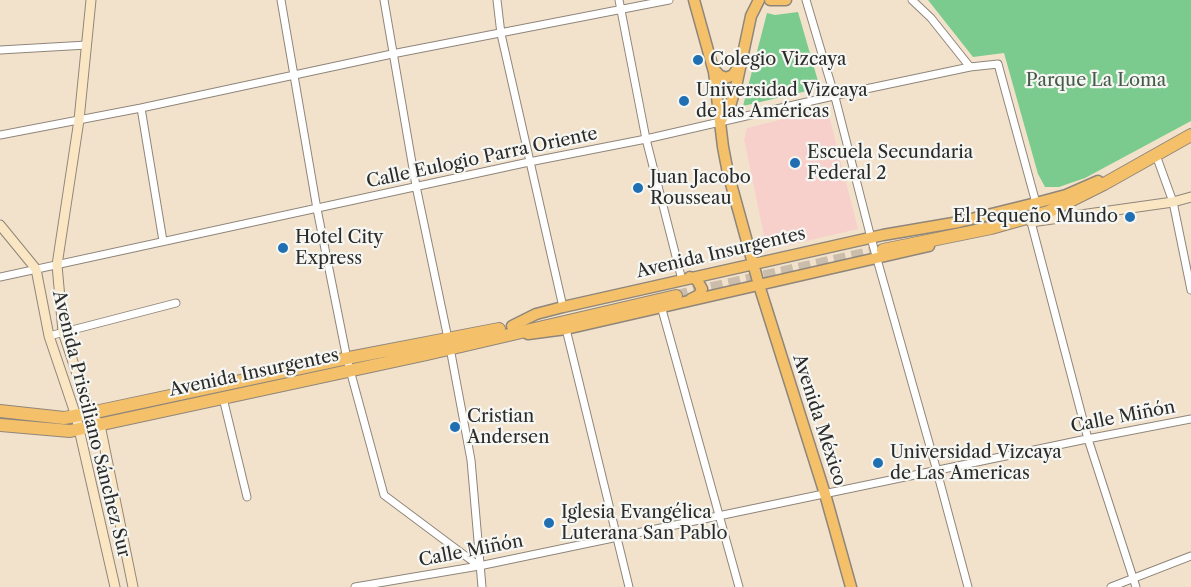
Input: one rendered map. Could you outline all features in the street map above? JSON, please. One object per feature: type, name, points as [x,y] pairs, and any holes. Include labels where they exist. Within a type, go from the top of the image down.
[{"type":"highway","points":[[878,248],[1015,222],[1047,212],[1191,135]]},
{"type":"highway","name":"Avenida Insurgentes","points":[[0,411],[64,418],[76,416],[349,365],[513,329],[681,285]]},
{"type":"highway","name":"Avenida Insurgentes","points":[[0,425],[70,431],[223,398],[349,365]]},
{"type":"main road","name":"Avenida Prisciliano Sánchez Sur","points":[[91,0],[79,120],[57,265],[63,332],[90,413],[100,424],[133,587]]},
{"type":"main road","name":"Avenida México","points":[[694,0],[714,68],[728,173],[759,285],[825,494],[851,587]]},
{"type":"main road","points":[[720,122],[731,103],[750,16],[759,0]]},
{"type":"main road","points":[[770,0],[786,0]]},
{"type":"main road","points":[[714,68],[723,77],[729,77],[742,60]]},
{"type":"main road","points":[[878,248],[959,222],[1066,195],[1156,155]]},
{"type":"main road","points":[[878,248],[1031,222],[1173,202],[1191,197]]},
{"type":"main road","points":[[0,225],[36,269]]},
{"type":"main road","name":"Avenida Insurgentes","points":[[513,329],[536,314],[681,285],[753,263],[878,248]]},
{"type":"main road","name":"Avenida Insurgentes","points":[[513,329],[538,334],[566,329],[759,285],[878,248]]},
{"type":"main road","name":"Avenida Prisciliano Sánchez Sur","points":[[36,269],[49,336],[76,416],[115,587]]},
{"type":"main road","points":[[681,285],[698,280],[702,289],[699,295],[691,299]]},
{"type":"street","points":[[281,0],[317,209],[349,365],[384,495],[479,566]]},
{"type":"street","points":[[384,0],[416,186],[471,460],[482,587]]},
{"type":"street","points":[[497,0],[501,34],[563,307]]},
{"type":"street","points":[[620,0],[646,139],[681,285]]},
{"type":"street","points":[[0,135],[141,108],[392,54],[669,0]]},
{"type":"street","points":[[806,0],[878,248],[968,587]]},
{"type":"street","points":[[912,0],[931,18],[970,67]]},
{"type":"street","points":[[0,50],[87,45]]},
{"type":"street","name":"Calle Eulogio Parra Oriente","points":[[0,277],[416,186],[646,139],[835,95],[970,67],[998,64],[1036,203]]},
{"type":"street","points":[[141,108],[163,241]]},
{"type":"street","points":[[1156,155],[1173,202],[1191,290]]},
{"type":"street","points":[[1031,222],[1088,439],[1136,587]]},
{"type":"street","points":[[49,336],[176,303]]},
{"type":"street","points":[[661,306],[739,587]]},
{"type":"street","points":[[566,329],[629,587]]},
{"type":"street","points":[[223,398],[247,497]]},
{"type":"street","name":"Calle Miñón","points":[[355,587],[479,566],[1191,419]]},
{"type":"street","points":[[1111,587],[1191,556]]},
{"type":"shaded area","name":"Escuela Secundaria Federal 2","points":[[827,108],[858,229],[767,250],[744,139],[747,128]]},
{"type":"green space","name":"Parque La Loma","points":[[928,0],[1191,0],[1191,121],[1085,178],[1059,187],[1045,187],[1038,174],[1004,53],[973,57]]},
{"type":"green space","points":[[798,12],[820,88],[743,106],[767,13],[775,15]]},
{"type":"tunnel","points":[[676,296],[883,250]]},
{"type":"place","name":"Colegio Vizcaya","points":[[698,60]]},
{"type":"place","name":"Universidad Vizcaya de las Américas","points":[[684,101]]},
{"type":"place","name":"Escuela Secundaria Federal 2","points":[[795,163]]},
{"type":"place","name":"Juan Jacobo Rousseau","points":[[638,188]]},
{"type":"place","name":"El Pequeño Mundo","points":[[1130,217]]},
{"type":"place","name":"Hotel City Express","points":[[283,248]]},
{"type":"place","name":"Cristian Andersen","points":[[455,427]]},
{"type":"place","name":"Universidad Vizcaya de Las Americas","points":[[878,463]]},
{"type":"place","name":"Iglesia Evangélica Luterana San Pablo","points":[[549,523]]}]
